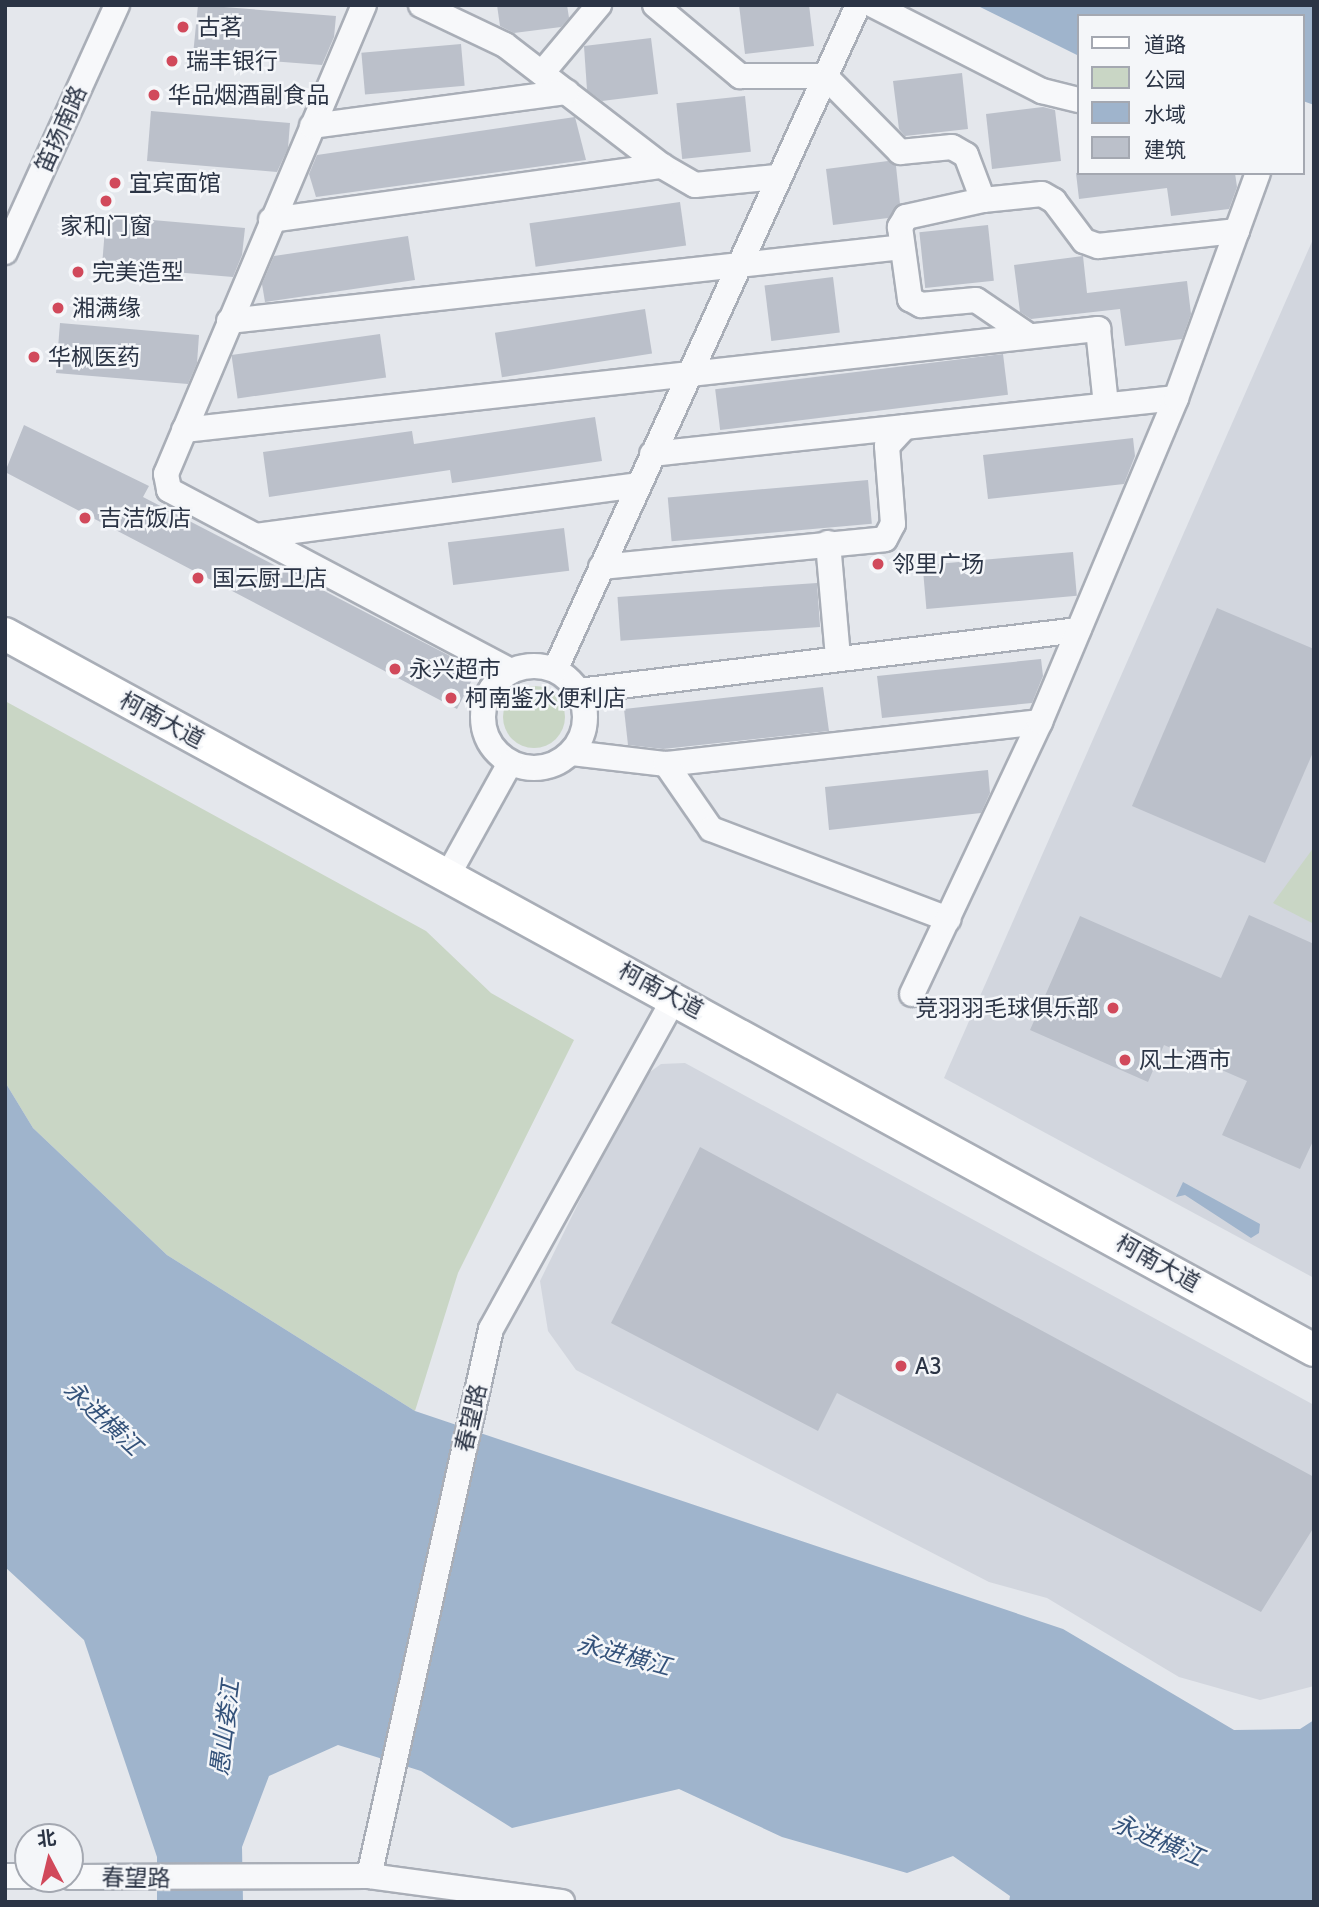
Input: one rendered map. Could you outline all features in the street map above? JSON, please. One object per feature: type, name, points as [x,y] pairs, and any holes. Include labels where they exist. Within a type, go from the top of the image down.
[{"type":"main road","name":"柯南大道","points":[[5,634],[675,998],[1314,1350]]},
{"type":"street","name":"笛扬南路","points":[[5,252],[117,5]]},
{"type":"street","points":[[364,5],[166,474],[169,491],[511,671],[555,670],[579,691],[586,724],[572,753]]},
{"type":"street","points":[[421,5],[505,45],[662,166],[695,184],[777,177]]},
{"type":"street","points":[[542,73],[599,5]]},
{"type":"street","points":[[655,5],[740,76],[825,76],[900,152],[952,147],[966,155],[983,200]]},
{"type":"street","points":[[555,670],[777,177],[858,5]]},
{"type":"street","points":[[873,5],[1042,91],[1078,100]]},
{"type":"street","points":[[312,126],[567,92]]},
{"type":"street","points":[[271,220],[662,166]]},
{"type":"street","points":[[912,994],[1040,722],[1176,398],[1257,175]]},
{"type":"street","points":[[1029,335],[976,300],[921,304],[910,299],[902,247],[906,217],[983,200],[1042,194],[1084,241],[1098,246],[1237,230]]},
{"type":"street","points":[[229,321],[902,247]]},
{"type":"street","points":[[184,430],[689,371],[1098,329],[1106,405]]},
{"type":"street","points":[[652,454],[1176,398]]},
{"type":"street","points":[[601,567],[885,539],[893,524],[887,446],[905,427]]},
{"type":"street","points":[[256,536],[638,485]]},
{"type":"street","points":[[828,543],[838,658]]},
{"type":"street","points":[[579,691],[1078,630]]},
{"type":"street","points":[[511,671],[488,693],[482,725],[496,754],[510,763],[542,769],[572,753],[666,764],[1040,722]]},
{"type":"street","points":[[448,874],[510,763]]},
{"type":"street","points":[[666,764],[711,828],[948,919]]},
{"type":"street","name":"春望路","points":[[369,1877],[384,1797],[491,1329],[675,998]]},
{"type":"street","name":"春望路","points":[[84,1877],[369,1877],[562,1902]]},
{"type":"shaded area","points":[[1314,237],[1314,1278],[944,1078]]},
{"type":"shaded area","points":[[685,1063],[1314,1405],[1314,1686],[1260,1700],[1179,1677],[1047,1598],[989,1582],[576,1370],[548,1331],[540,1281],[639,1080],[661,1064]]},
{"type":"green space","points":[[528,686],[540,686],[556,695],[563,705],[563,729],[556,739],[540,748],[528,748],[517,743],[508,734],[503,723],[503,711],[508,700],[517,691]]},
{"type":"green space","points":[[5,701],[426,931],[491,993],[574,1040],[458,1273],[415,1411],[167,1255],[33,1128],[5,1082]]},
{"type":"green space","points":[[1314,847],[1314,924],[1273,903]]},
{"type":"water","points":[[976,5],[1314,5],[1314,105],[1305,102],[1305,14],[1078,14],[1078,56]]},
{"type":"water","points":[[5,1082],[33,1128],[167,1255],[415,1411],[1063,1629],[1234,1730],[1300,1729],[1314,1720],[1314,1902],[1009,1902],[1010,1896],[953,1856],[907,1873],[782,1837],[679,1789],[512,1828],[421,1771],[338,1745],[269,1776],[242,1847],[243,1902],[157,1902],[157,1857],[84,1640],[5,1567]]},
{"type":"water","points":[[1183,1182],[1260,1224],[1259,1233],[1251,1238],[1185,1195],[1176,1197]]},
{"type":"building","points":[[198,5],[336,16],[334,37],[322,65],[193,55]]},
{"type":"building","points":[[497,5],[567,5],[569,18],[561,27],[514,33],[500,26]]},
{"type":"building","points":[[739,5],[809,5],[814,46],[745,54]]},
{"type":"building","points":[[651,38],[658,94],[602,101],[587,90],[584,46]]},
{"type":"building","points":[[461,44],[465,86],[365,95],[361,53]]},
{"type":"building","points":[[962,73],[968,129],[905,136],[899,129],[893,81]]},
{"type":"building","points":[[745,96],[751,152],[682,159],[676,103]]},
{"type":"building","points":[[1043,107],[1055,110],[1061,161],[992,169],[986,114]]},
{"type":"building","points":[[151,111],[290,123],[288,148],[277,172],[147,161]]},
{"type":"building","points":[[575,117],[586,160],[316,197],[309,174],[317,155]]},
{"type":"building","points":[[888,161],[896,166],[900,204],[888,218],[833,225],[826,169]]},
{"type":"building","points":[[1076,173],[1235,175],[1237,187],[1229,209],[1171,216],[1167,188],[1079,199]]},
{"type":"building","points":[[680,202],[686,246],[536,267],[529,223]]},
{"type":"building","points":[[106,216],[245,228],[242,255],[233,277],[102,266]]},
{"type":"building","points":[[988,225],[994,281],[925,288],[919,232]]},
{"type":"building","points":[[408,236],[415,280],[265,302],[262,284],[274,256]]},
{"type":"building","points":[[1083,256],[1087,293],[1187,281],[1191,314],[1182,339],[1125,346],[1120,309],[1031,319],[1020,312],[1014,265]]},
{"type":"building","points":[[833,277],[840,333],[771,341],[765,285]]},
{"type":"building","points":[[645,309],[652,353],[502,377],[495,333]]},
{"type":"building","points":[[60,323],[199,335],[197,363],[188,384],[56,373]]},
{"type":"building","points":[[380,334],[386,378],[238,398],[231,355]]},
{"type":"building","points":[[1003,354],[1008,395],[720,430],[715,389]]},
{"type":"building","points":[[595,417],[602,461],[452,483],[450,470],[269,497],[263,452],[412,431],[414,444]]},
{"type":"building","points":[[24,425],[149,486],[143,497],[477,670],[457,709],[5,472]]},
{"type":"building","points":[[1133,438],[1135,456],[1124,484],[988,499],[983,455]]},
{"type":"building","points":[[868,480],[872,524],[672,541],[668,498]]},
{"type":"building","points":[[564,528],[569,571],[453,585],[448,542]]},
{"type":"building","points":[[1073,552],[1077,596],[926,609],[923,565]]},
{"type":"building","points":[[817,583],[820,627],[621,641],[617,597]]},
{"type":"building","points":[[1217,608],[1314,649],[1314,750],[1265,863],[1132,806]]},
{"type":"building","points":[[1041,659],[1043,676],[1032,703],[882,718],[877,676]]},
{"type":"building","points":[[823,687],[829,731],[663,749],[628,745],[624,709]]},
{"type":"building","points":[[988,770],[990,793],[981,813],[829,830],[825,787]]},
{"type":"building","points":[[1249,915],[1314,944],[1314,1139],[1300,1169],[1222,1135],[1247,1081],[1164,1045],[1148,1082],[1030,1030],[1080,916],[1221,978]]},
{"type":"building","name":"A3","points":[[700,1147],[1314,1477],[1314,1527],[1261,1612],[837,1393],[818,1431],[611,1323]]},
{"type":"place","name":"古茗","points":[[183,27]]},
{"type":"place","name":"瑞丰银行","points":[[172,61]]},
{"type":"place","name":"华品烟酒副食品","points":[[154,95]]},
{"type":"place","name":"宜宾面馆","points":[[115,183]]},
{"type":"place","name":"家和门窗","points":[[106,201]]},
{"type":"place","name":"完美造型","points":[[78,272]]},
{"type":"place","name":"湘满缘","points":[[58,308]]},
{"type":"place","name":"华枫医药","points":[[34,357]]},
{"type":"place","name":"吉洁饭店","points":[[85,518]]},
{"type":"place","name":"邻里广场","points":[[878,564]]},
{"type":"place","name":"国云厨卫店","points":[[198,578]]},
{"type":"place","name":"永兴超市","points":[[395,669]]},
{"type":"place","name":"柯南鉴水便利店","points":[[451,698]]},
{"type":"place","name":"竞羽羽毛球俱乐部","points":[[1113,1008]]},
{"type":"place","name":"风土酒市","points":[[1125,1060]]},
{"type":"place","name":"A3","points":[[901,1366]]},
{"type":"water label","name":"永进横江","points":[[103,1418]]},
{"type":"water label","name":"永进横江","points":[[624,1655]]},
{"type":"water label","name":"愚山娄江","points":[[225,1728]]},
{"type":"water label","name":"永进横江","points":[[1158,1840]]}]
